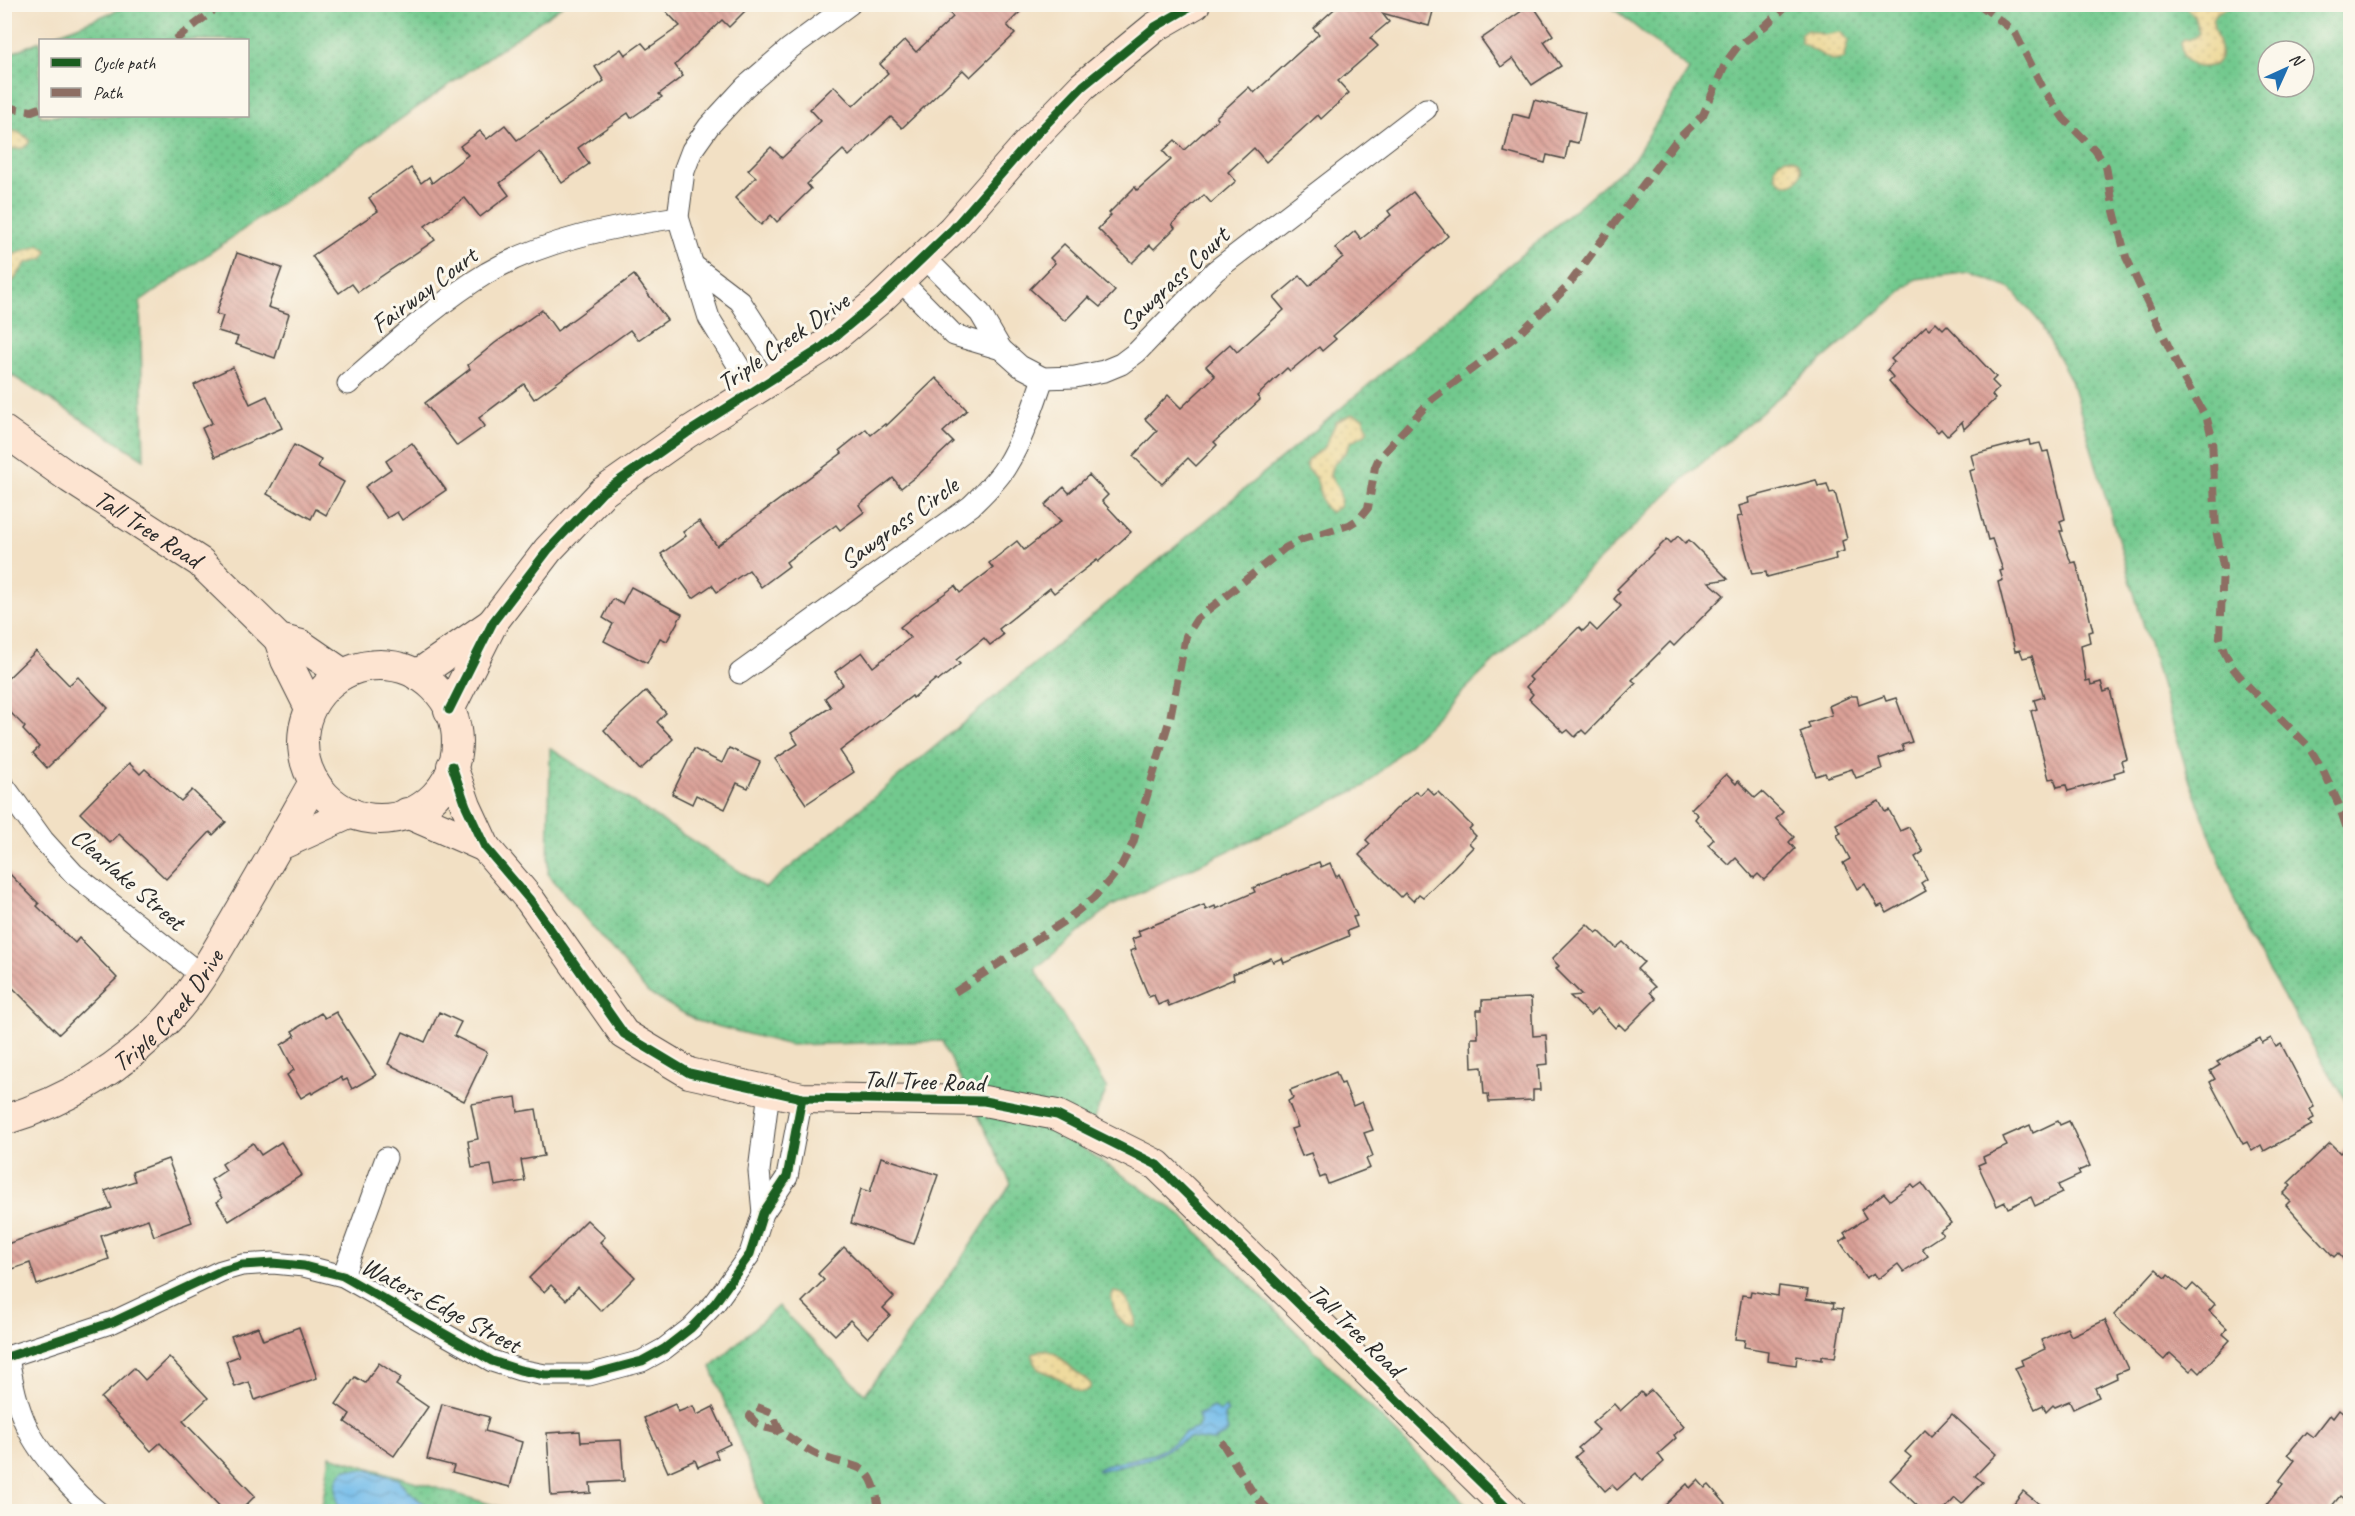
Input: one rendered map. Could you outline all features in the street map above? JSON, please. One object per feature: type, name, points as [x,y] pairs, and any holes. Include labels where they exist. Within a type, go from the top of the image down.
[{"type":"street","points":[[754,391],[709,318],[678,217],[684,171],[692,150],[709,126],[746,87],[769,66],[850,4]]},
{"type":"street","name":"Triple Creek Drive","points":[[449,710],[493,622],[548,550],[603,492],[687,433],[820,349],[900,280],[953,229],[1030,141],[1083,86],[1155,27],[1196,4]]},
{"type":"street","name":"Sawgrass Court","points":[[1043,378],[1075,377],[1104,371],[1121,364],[1137,352],[1215,271],[1426,109]]},
{"type":"street","name":"Fairway Court","points":[[348,384],[431,313],[488,273],[552,244],[617,226],[678,217]]},
{"type":"street","points":[[924,257],[980,313],[1001,349],[1020,366],[1043,378]]},
{"type":"street","points":[[694,266],[740,301],[785,371]]},
{"type":"street","points":[[900,280],[954,335],[1001,349]]},
{"type":"street","name":"Sawgrass Circle","points":[[740,673],[971,506],[990,488],[1006,467],[1032,411],[1043,378]]},
{"type":"street","name":"Tall Tree Road","points":[[4,431],[70,478],[200,562],[279,639],[286,660],[310,708]]},
{"type":"street","name":"Triple Creek Drive","points":[[417,675],[493,622]]},
{"type":"street","name":"Tall Tree Road","points":[[279,639],[301,645],[343,674]]},
{"type":"street","points":[[380,665],[399,668],[417,675],[433,686],[449,710],[456,738],[452,766],[444,784],[432,798],[407,813],[379,819],[351,813],[334,803],[314,782],[306,765],[303,746],[304,727],[310,708],[321,692],[343,674],[361,667],[380,665]]},
{"type":"street","name":"Tall Tree Road","points":[[452,766],[484,847],[530,900],[624,1034],[689,1073],[802,1098],[984,1101],[1057,1115],[1156,1165],[1511,1512]]},
{"type":"street","name":"Triple Creek Drive","points":[[4,1120],[34,1111],[85,1086],[129,1054],[169,1018],[202,976],[314,782]]},
{"type":"street","name":"Clearlake Street","points":[[4,786],[43,840],[74,874],[202,976]]},
{"type":"street","points":[[279,845],[351,813]]},
{"type":"street","name":"Tall Tree Road","points":[[407,813],[484,847]]},
{"type":"street","points":[[764,1213],[759,1171],[769,1091]]},
{"type":"street","points":[[764,1213],[787,1177],[802,1098]]},
{"type":"street","points":[[343,1276],[386,1158]]},
{"type":"street","name":"Waters Edge Street","points":[[6,1357],[113,1322],[222,1271],[242,1265],[273,1263],[304,1266],[343,1276],[492,1360],[520,1371],[545,1375],[589,1375],[642,1361],[691,1328],[715,1303],[750,1254],[764,1213]]},
{"type":"street","points":[[6,1357],[27,1429],[44,1454],[87,1503],[98,1512]]},
{"type":"green space","points":[[130,5],[563,5],[140,302],[144,459],[5,371],[5,56],[39,41],[39,117],[249,117],[249,39],[45,39]]},
{"type":"green space","points":[[1609,5],[2350,5],[2350,1107],[2250,941],[2190,782],[2071,380],[2038,320],[2011,289],[1971,272],[1916,279],[1682,480],[1365,786],[1110,907],[1035,969],[1107,1089],[1081,1147],[1180,1214],[1473,1511],[766,1511],[711,1367],[778,1306],[865,1394],[954,1270],[1011,1184],[942,1041],[790,1045],[697,1021],[648,993],[548,874],[550,748],[765,888],[1313,432],[1634,159],[1689,70]]},
{"type":"green space","points":[[330,1456],[513,1511],[321,1512]]},
{"type":"sand","points":[[2183,5],[2233,5],[2218,12],[2213,20],[2220,46],[2219,59],[2214,65],[2195,66],[2190,64],[2183,55],[2181,42],[2184,39],[2194,38],[2199,33],[2194,15]]},
{"type":"sand","points":[[1807,30],[1824,35],[1840,32],[1848,41],[1843,59],[1833,61],[1801,43],[1801,34]]},
{"type":"sand","points":[[5,130],[18,132],[29,139],[29,143],[23,148],[5,150]]},
{"type":"sand","points":[[1788,158],[1797,162],[1801,171],[1797,180],[1788,184],[1779,180],[1775,171],[1779,162]]},
{"type":"sand","points":[[39,245],[47,250],[44,258],[26,263],[13,281],[5,281],[5,253],[16,254]]},
{"type":"sand","points":[[1353,414],[1363,418],[1368,429],[1365,434],[1350,442],[1349,447],[1331,470],[1330,476],[1341,499],[1339,507],[1331,512],[1322,502],[1317,481],[1308,470],[1307,460],[1325,447],[1336,422]]},
{"type":"sand","points":[[1114,1292],[1122,1294],[1130,1305],[1135,1318],[1134,1326],[1125,1323],[1117,1315],[1112,1300]]},
{"type":"sand","points":[[1046,1350],[1060,1357],[1091,1384],[1090,1388],[1079,1392],[1035,1365],[1033,1354]]},
{"type":"water","points":[[1213,1407],[1220,1412],[1225,1408],[1228,1412],[1224,1415],[1228,1431],[1224,1436],[1213,1441],[1188,1438],[1152,1458],[1098,1471],[1109,1464],[1154,1454],[1185,1433],[1198,1428],[1200,1423],[1198,1415]]},
{"type":"water","points":[[346,1469],[368,1470],[398,1479],[409,1492],[433,1511],[339,1511],[337,1483],[341,1473]]},
{"type":"building","points":[[659,4],[752,4],[729,27],[722,20],[675,65],[683,76],[659,94],[662,97],[631,118],[628,113],[578,148],[589,164],[562,183],[540,152],[500,183],[509,195],[480,217],[465,198],[425,226],[435,240],[358,292],[352,284],[339,293],[312,256],[378,211],[369,198],[411,168],[421,183],[429,177],[432,183],[468,155],[460,146],[480,131],[487,139],[505,125],[517,140],[604,81],[595,67],[621,49],[625,55],[642,43],[647,49],[680,26]]},
{"type":"building","points":[[941,4],[1028,4],[1007,25],[1015,34],[970,77],[963,70],[902,128],[891,117],[849,156],[843,150],[807,184],[811,189],[777,222],[771,215],[761,225],[735,198],[756,177],[748,170],[771,147],[782,158],[821,121],[810,109],[834,86],[853,106],[888,73],[880,64],[905,40],[916,52],[953,17]]},
{"type":"building","points":[[1340,4],[1435,4],[1429,26],[1382,13],[1389,22],[1370,38],[1378,46],[1338,81],[1349,93],[1321,119],[1318,115],[1266,162],[1254,148],[1228,172],[1236,181],[1211,203],[1204,195],[1172,224],[1175,228],[1154,249],[1150,245],[1132,263],[1098,229],[1111,215],[1109,213],[1135,187],[1137,190],[1171,160],[1163,151],[1175,140],[1184,150],[1249,87],[1254,93],[1319,34],[1313,28]]},
{"type":"building","points":[[1532,4],[1553,35],[1544,42],[1561,66],[1532,85],[1513,58],[1501,67],[1481,39]]},
{"type":"building","points":[[1534,100],[1585,113],[1578,143],[1569,141],[1565,159],[1547,155],[1545,163],[1504,152],[1513,114],[1529,118]]},
{"type":"building","points":[[1413,192],[1448,236],[1333,336],[1336,339],[1322,351],[1319,347],[1290,371],[1287,368],[1257,396],[1260,400],[1214,442],[1217,445],[1196,466],[1188,458],[1162,484],[1133,456],[1157,431],[1145,419],[1168,395],[1181,408],[1215,376],[1206,366],[1230,344],[1237,352],[1284,310],[1274,298],[1300,276],[1309,286],[1343,257],[1335,248],[1355,231],[1361,239],[1391,215],[1388,211]]},
{"type":"building","points":[[1064,244],[1115,291],[1100,307],[1088,297],[1065,321],[1030,289],[1055,263],[1050,258]]},
{"type":"building","points":[[237,253],[282,268],[268,307],[289,314],[275,358],[235,344],[238,337],[218,331],[223,316],[216,314]]},
{"type":"building","points":[[634,275],[667,320],[638,340],[630,330],[534,399],[524,384],[479,418],[485,426],[457,446],[425,403],[470,369],[468,365],[495,343],[542,310],[557,331]]},
{"type":"building","points":[[1936,322],[1943,329],[1947,325],[1996,377],[1992,381],[1999,388],[1992,395],[1995,399],[1964,429],[1962,422],[1947,436],[1941,429],[1938,432],[1907,402],[1889,381],[1893,377],[1887,370],[1894,362],[1891,359],[1926,326],[1929,329]]},
{"type":"building","points":[[233,367],[250,404],[267,396],[282,428],[215,457],[202,428],[212,423],[194,385]]},
{"type":"building","points":[[936,378],[967,410],[943,432],[953,442],[920,473],[901,488],[893,478],[859,505],[864,512],[840,530],[836,525],[786,562],[789,566],[761,587],[749,570],[717,592],[712,585],[693,598],[661,554],[686,536],[683,532],[699,521],[717,546],[842,453],[840,450],[866,429],[871,435],[885,424],[886,426]]},
{"type":"building","points":[[2029,440],[2030,445],[2040,443],[2043,452],[2048,451],[2065,519],[2060,521],[2063,531],[2060,531],[2071,563],[2076,562],[2093,631],[2088,632],[2090,642],[2081,645],[2086,681],[2090,680],[2091,685],[2101,682],[2104,692],[2110,690],[2127,759],[2121,761],[2124,770],[2114,773],[2115,778],[2068,791],[2066,785],[2057,787],[2054,778],[2049,779],[2031,711],[2037,709],[2034,700],[2044,697],[2032,656],[2023,658],[2020,650],[2015,651],[1998,582],[2003,580],[2000,571],[2003,570],[1992,539],[1988,540],[1970,471],[1975,469],[1971,455]]},
{"type":"building","points":[[412,443],[446,490],[402,520],[397,512],[387,518],[365,487],[391,469],[386,461]]},
{"type":"building","points":[[294,445],[321,460],[318,467],[344,482],[326,515],[316,509],[311,519],[267,494]]},
{"type":"building","points":[[1089,475],[1108,495],[1102,501],[1131,532],[1098,562],[1097,560],[1054,593],[1050,588],[999,629],[1003,635],[990,645],[984,638],[956,660],[960,664],[938,681],[936,679],[913,698],[912,696],[840,751],[854,772],[806,804],[775,759],[798,744],[791,733],[831,707],[825,698],[843,684],[835,672],[862,652],[873,667],[910,638],[900,627],[919,612],[955,586],[960,593],[993,568],[989,563],[1017,541],[1024,550],[1061,521],[1045,505],[1064,487],[1069,493]]},
{"type":"building","points":[[1816,480],[1818,486],[1827,484],[1830,493],[1835,492],[1847,539],[1842,541],[1844,551],[1835,554],[1836,559],[1767,577],[1766,572],[1752,574],[1737,517],[1742,516],[1739,506],[1749,503],[1748,498]]},
{"type":"building","points":[[1678,536],[1685,543],[1689,540],[1728,579],[1709,582],[1724,595],[1674,646],[1670,642],[1632,680],[1636,683],[1586,734],[1582,730],[1575,737],[1568,730],[1564,733],[1529,699],[1533,694],[1526,687],[1532,680],[1529,677],[1579,627],[1583,631],[1590,624],[1597,631],[1621,606],[1614,599],[1620,592],[1617,589],[1667,539],[1671,543]]},
{"type":"building","points":[[631,587],[682,614],[667,641],[660,638],[647,663],[604,641],[613,624],[603,618],[613,599],[622,604]]},
{"type":"building","points":[[36,651],[69,685],[78,677],[108,708],[47,768],[33,753],[39,747],[23,730],[25,727],[4,706],[4,682]]},
{"type":"building","points":[[646,691],[666,713],[657,722],[673,739],[640,770],[604,730]]},
{"type":"building","points":[[1851,696],[1857,696],[1859,705],[1884,696],[1886,701],[1896,698],[1912,742],[1902,745],[1904,750],[1879,759],[1882,769],[1856,778],[1852,769],[1827,777],[1825,773],[1816,776],[1800,732],[1810,728],[1808,723],[1832,715],[1829,706]]},
{"type":"building","points":[[729,748],[760,762],[748,788],[737,783],[725,809],[696,795],[692,804],[672,794],[694,749],[722,763]]},
{"type":"building","points":[[129,763],[140,774],[145,769],[181,801],[192,790],[226,822],[213,835],[210,832],[166,879],[119,834],[110,843],[80,813]]},
{"type":"building","points":[[1726,774],[1736,784],[1738,781],[1755,798],[1762,792],[1783,812],[1776,819],[1794,837],[1789,842],[1795,849],[1764,880],[1758,874],[1754,878],[1736,858],[1729,865],[1708,845],[1714,839],[1695,819],[1698,815],[1691,809]]},
{"type":"building","points":[[1427,788],[1434,795],[1438,792],[1472,826],[1469,829],[1476,836],[1469,843],[1473,847],[1454,867],[1423,897],[1419,894],[1413,901],[1405,893],[1401,897],[1359,855],[1370,844],[1366,840],[1395,810],[1416,791],[1420,795]]},
{"type":"building","points":[[1879,801],[1885,812],[1889,810],[1900,831],[1909,827],[1923,852],[1915,857],[1927,879],[1921,883],[1926,891],[1887,913],[1882,905],[1878,907],[1865,884],[1857,889],[1843,863],[1850,859],[1837,835],[1841,833],[1836,824]]},
{"type":"building","points":[[1319,862],[1321,867],[1330,863],[1336,877],[1339,874],[1357,916],[1353,917],[1357,927],[1347,931],[1349,936],[1284,963],[1282,958],[1273,962],[1271,958],[1233,974],[1234,979],[1169,1006],[1167,1001],[1158,1005],[1154,995],[1149,997],[1130,951],[1136,949],[1132,939],[1140,936],[1138,931],[1204,905],[1206,910],[1215,906],[1216,909],[1255,892],[1253,888]]},
{"type":"building","points":[[4,868],[39,904],[37,906],[75,943],[79,938],[117,978],[59,1034],[4,979]]},
{"type":"building","points":[[1587,924],[1596,933],[1599,931],[1616,948],[1623,942],[1644,962],[1637,969],[1655,987],[1650,992],[1656,999],[1625,1030],[1619,1024],[1615,1028],[1597,1008],[1590,1015],[1570,996],[1582,995],[1556,969],[1559,966],[1552,959]]},
{"type":"building","points":[[1531,998],[1533,1036],[1546,1035],[1548,1064],[1538,1065],[1540,1090],[1533,1090],[1533,1100],[1489,1102],[1488,1094],[1484,1094],[1482,1067],[1472,1068],[1471,1038],[1478,1038],[1477,1010],[1482,1010],[1482,1000]]},
{"type":"building","points":[[336,1012],[376,1075],[352,1089],[347,1079],[343,1081],[341,1077],[301,1098],[287,1075],[294,1070],[281,1045],[295,1036],[292,1031],[321,1013],[325,1018]]},
{"type":"building","points":[[439,1012],[461,1022],[454,1036],[487,1052],[464,1101],[388,1064],[403,1032],[425,1042]]},
{"type":"building","points":[[2260,1038],[2262,1043],[2271,1038],[2276,1047],[2281,1044],[2314,1107],[2310,1109],[2314,1118],[2308,1121],[2312,1125],[2264,1151],[2261,1145],[2252,1151],[2247,1142],[2243,1144],[2210,1082],[2215,1079],[2210,1071],[2220,1065],[2217,1062]]},
{"type":"building","points":[[1336,1072],[1341,1084],[1344,1083],[1353,1106],[1362,1102],[1373,1130],[1364,1133],[1373,1156],[1366,1159],[1370,1168],[1328,1184],[1325,1176],[1320,1178],[1311,1153],[1302,1156],[1291,1129],[1298,1127],[1288,1101],[1293,1098],[1290,1090]]},
{"type":"building","points":[[516,1097],[518,1112],[536,1109],[544,1156],[521,1160],[525,1181],[495,1186],[491,1165],[472,1168],[468,1141],[478,1139],[471,1104]]},
{"type":"building","points":[[2058,1121],[2060,1125],[2069,1121],[2090,1166],[2078,1171],[2080,1175],[2058,1185],[2062,1193],[2035,1206],[2031,1197],[2008,1208],[2005,1202],[1997,1206],[1978,1165],[1985,1162],[1983,1157],[2007,1146],[2003,1137],[2030,1125],[2033,1133]]},
{"type":"building","points":[[281,1142],[302,1175],[229,1221],[217,1202],[222,1198],[211,1180],[226,1170],[222,1164],[253,1143],[261,1155]]},
{"type":"building","points":[[2330,1143],[2340,1153],[2350,1144],[2350,1267],[2338,1253],[2334,1257],[2305,1226],[2286,1205],[2290,1201],[2283,1194],[2291,1186],[2288,1183]]},
{"type":"building","points":[[881,1157],[938,1175],[914,1244],[851,1223],[861,1189],[870,1192]]},
{"type":"building","points":[[168,1159],[192,1222],[154,1236],[148,1219],[101,1236],[109,1259],[37,1285],[30,1263],[4,1272],[4,1245],[112,1208],[105,1191],[135,1181],[132,1172]]},
{"type":"building","points":[[1922,1183],[1951,1223],[1940,1231],[1943,1234],[1922,1248],[1928,1256],[1904,1272],[1898,1264],[1878,1279],[1874,1273],[1866,1278],[1840,1242],[1847,1237],[1844,1233],[1866,1218],[1861,1210],[1884,1193],[1890,1200],[1912,1184],[1915,1188]]},
{"type":"building","points":[[587,1220],[605,1237],[600,1242],[635,1277],[601,1311],[578,1287],[566,1300],[551,1285],[544,1292],[529,1278]]},
{"type":"building","points":[[844,1247],[894,1297],[883,1308],[890,1315],[868,1338],[850,1320],[835,1335],[802,1302],[824,1280],[818,1274]]},
{"type":"building","points":[[2156,1269],[2166,1278],[2168,1275],[2187,1291],[2193,1284],[2215,1304],[2209,1311],[2227,1328],[2223,1334],[2230,1340],[2200,1373],[2194,1367],[2190,1371],[2170,1353],[2164,1360],[2114,1315]]},
{"type":"building","points":[[1779,1286],[1808,1290],[1806,1299],[1834,1303],[1833,1308],[1843,1309],[1835,1358],[1822,1356],[1822,1360],[1797,1356],[1796,1365],[1767,1361],[1768,1351],[1744,1347],[1745,1340],[1735,1339],[1742,1295],[1750,1296],[1751,1291],[1778,1296]]},
{"type":"building","points":[[2105,1320],[2128,1369],[2116,1374],[2117,1378],[2095,1388],[2099,1397],[2073,1409],[2069,1401],[2055,1407],[2053,1405],[2046,1412],[2043,1405],[2035,1409],[2015,1368],[2023,1365],[2021,1360],[2045,1349],[2041,1340],[2067,1328],[2071,1336]]},
{"type":"building","points":[[258,1327],[263,1340],[299,1327],[317,1378],[255,1400],[249,1382],[235,1387],[226,1361],[239,1356],[231,1336]]},
{"type":"building","points":[[169,1357],[208,1398],[183,1421],[255,1496],[239,1512],[225,1512],[160,1443],[151,1451],[101,1398],[134,1368],[145,1380]]},
{"type":"building","points":[[379,1363],[401,1378],[396,1385],[428,1407],[394,1456],[345,1422],[350,1414],[336,1404],[355,1377],[365,1383]]},
{"type":"building","points":[[1651,1390],[1684,1427],[1674,1435],[1676,1438],[1658,1454],[1664,1462],[1642,1481],[1636,1473],[1617,1490],[1612,1485],[1605,1491],[1575,1457],[1582,1451],[1578,1448],[1599,1430],[1592,1423],[1614,1404],[1620,1411],[1641,1392],[1644,1396]]},
{"type":"building","points":[[442,1404],[489,1417],[485,1431],[522,1442],[510,1487],[452,1472],[454,1466],[427,1459]]},
{"type":"building","points":[[675,1404],[678,1412],[693,1406],[697,1415],[713,1407],[730,1444],[715,1451],[718,1458],[698,1467],[695,1460],[668,1472],[644,1418]]},
{"type":"building","points":[[2339,1410],[2350,1419],[2350,1504],[2340,1496],[2327,1512],[2261,1512],[2283,1484],[2279,1481],[2295,1460],[2288,1454],[2306,1432],[2313,1437],[2330,1415],[2333,1418]]},
{"type":"building","points":[[1952,1414],[1996,1454],[1975,1476],[1983,1482],[1962,1504],[1955,1498],[1942,1512],[1924,1512],[1890,1480],[1911,1457],[1905,1452],[1925,1430],[1931,1436]]},
{"type":"building","points":[[580,1431],[581,1442],[621,1440],[624,1481],[590,1483],[591,1493],[551,1496],[547,1433]]},
{"type":"building","points":[[1698,1480],[1705,1488],[1709,1485],[1733,1512],[1658,1512],[1687,1484],[1690,1488]]},
{"type":"building","points":[[2023,1491],[2049,1512],[2007,1512]]},
{"type":"marked path","points":[[176,39],[222,4]]},
{"type":"marked path","points":[[955,992],[1066,920],[1094,898],[1121,866],[1133,843],[1170,718],[1186,636],[1197,619],[1285,548],[1303,539],[1349,525],[1360,518],[1368,508],[1375,467],[1379,458],[1432,399],[1520,333],[1567,287],[1675,142],[1703,115],[1726,62],[1738,46],[1765,26],[1788,4]]},
{"type":"marked path","points":[[1979,4],[2014,31],[2045,92],[2064,119],[2095,150],[2106,166],[2114,211],[2126,257],[2184,379],[2207,419],[2212,437],[2216,530],[2223,566],[2220,638],[2224,651],[2232,667],[2247,685],[2308,746],[2323,770],[2339,805],[2350,838]]},
{"type":"marked path","points":[[4,107],[32,111],[39,108]]},
{"type":"marked path","points":[[781,1433],[772,1413],[757,1407],[750,1416],[757,1424],[761,1426],[777,1431],[782,1433],[818,1455],[862,1469],[868,1474],[873,1483],[879,1512]]},
{"type":"marked path","points":[[1221,1441],[1255,1496],[1271,1512]]},
{"type":"cycle path","points":[[449,710],[493,622],[548,550],[603,492],[687,433],[820,349],[879,300],[953,229],[1030,141],[1083,86],[1155,27],[1195,4]]},
{"type":"cycle path","points":[[452,766],[466,806],[485,847],[530,900],[624,1034],[689,1073],[802,1098],[984,1101],[1057,1115],[1157,1165],[1511,1512]]},
{"type":"cycle path","points":[[4,1358],[113,1322],[221,1271],[242,1265],[273,1263],[304,1266],[343,1276],[492,1361],[520,1370],[545,1375],[589,1375],[642,1361],[664,1349],[691,1328],[715,1303],[750,1254],[763,1213],[787,1177],[802,1098]]}]
